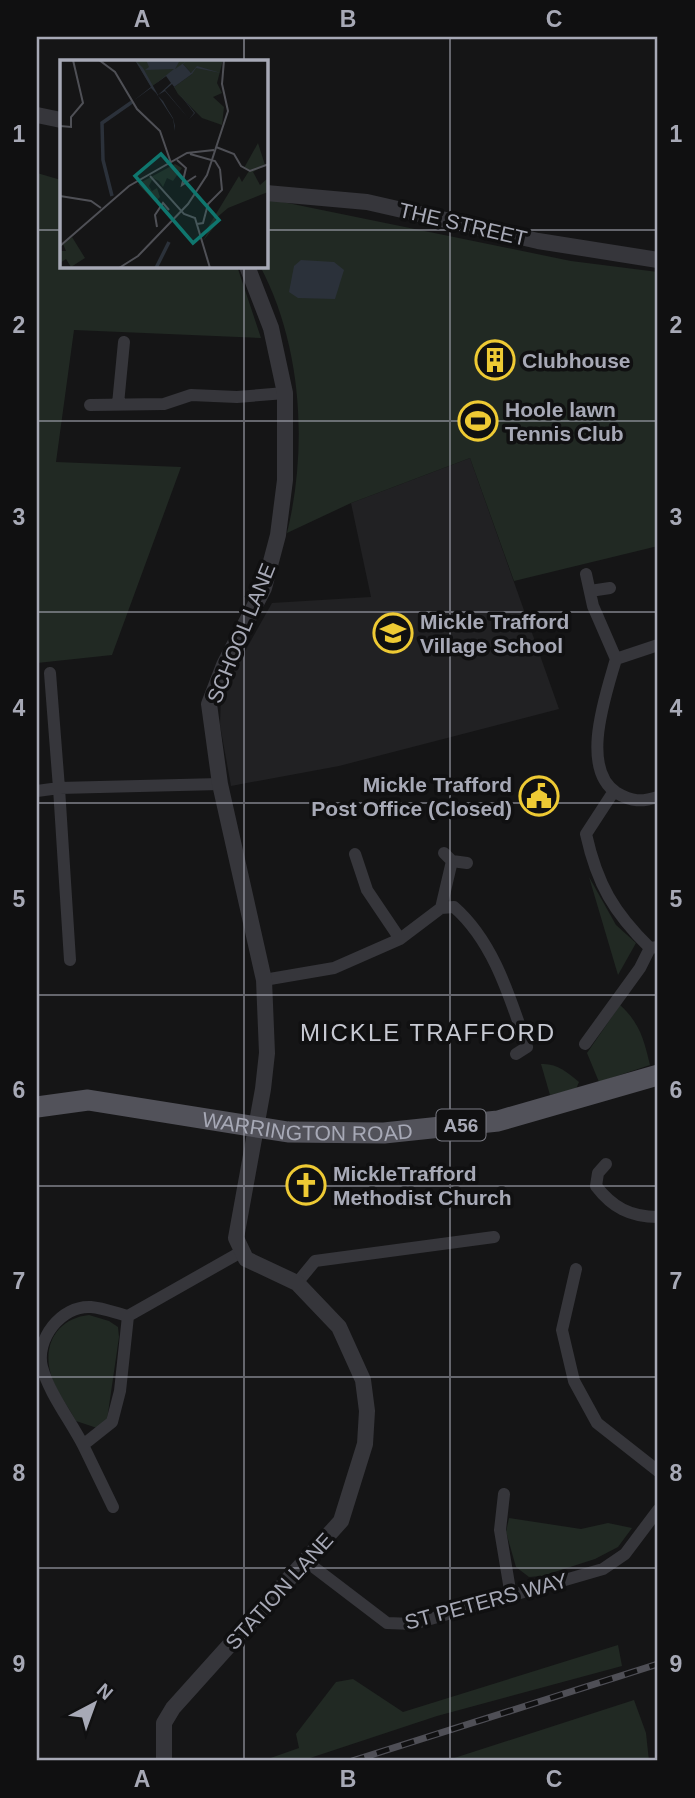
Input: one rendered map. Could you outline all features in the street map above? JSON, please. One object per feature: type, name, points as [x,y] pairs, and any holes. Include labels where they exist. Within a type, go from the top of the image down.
[{"type":"main road","name":"WARRINGTON ROAD","points":[[37,1107],[88,1100],[152,1108],[288,1132],[384,1133],[498,1121],[658,1075]]},
{"type":"street","points":[[37,115],[60,120]]},
{"type":"street","name":"THE STREET","points":[[268,193],[367,202],[550,243],[658,260]]},
{"type":"street","name":"SCHOOL LANE","points":[[248,268],[271,328],[285,393],[285,481],[278,535],[264,588],[224,665],[209,704],[220,784],[264,980],[267,1052],[258,1127]]},
{"type":"street","points":[[118,404],[124,342]]},
{"type":"street","points":[[90,405],[163,404],[191,395],[237,397],[285,393]]},
{"type":"street","points":[[586,574],[608,647],[616,659],[603,705],[597,759],[603,777],[614,791],[643,802],[658,797]]},
{"type":"street","points":[[590,591],[610,589]]},
{"type":"street","points":[[616,659],[658,645]]},
{"type":"street","points":[[50,673],[64,906],[70,960]]},
{"type":"street","points":[[37,791],[59,788],[220,784]]},
{"type":"street","points":[[585,1044],[654,948],[626,925],[607,900],[590,853],[586,834],[614,791]]},
{"type":"street","points":[[355,854],[367,890],[400,939]]},
{"type":"street","points":[[441,908],[448,857],[467,863]]},
{"type":"street","points":[[264,980],[334,968],[400,939],[441,908],[454,907],[466,918],[502,976],[527,1047],[516,1054]]},
{"type":"street","points":[[113,1507],[43,1369],[40,1352],[49,1331],[69,1312],[89,1307],[128,1317],[240,1252],[236,1238],[258,1127]]},
{"type":"street","points":[[607,1164],[598,1173],[596,1186],[611,1206],[643,1217],[658,1217]]},
{"type":"street","points":[[297,1283],[314,1261],[494,1237]]},
{"type":"street","name":"STATION LANE","points":[[164,1761],[164,1724],[173,1708],[307,1562],[341,1521],[365,1444],[367,1411],[363,1380],[339,1327],[297,1283],[256,1266],[240,1252]]},
{"type":"street","points":[[576,1269],[562,1330],[574,1381],[597,1423],[658,1471]]},
{"type":"street","points":[[83,1445],[112,1422],[120,1391],[128,1317]]},
{"type":"street","points":[[504,1494],[500,1530],[511,1596]]},
{"type":"street","name":"ST PETERS WAY","points":[[307,1562],[387,1623],[413,1624],[603,1569],[625,1554],[658,1510]]},
{"type":"shaded area","points":[[37,173],[60,180],[60,268],[238,268],[261,338],[74,330],[56,462],[181,467],[112,655],[37,663]]},
{"type":"shaded area","name":"Hoole lawn Tennis Club","points":[[273,200],[571,261],[658,272],[658,546],[514,581],[470,458],[351,503],[287,533],[298,466],[297,397],[285,329],[261,268],[268,268],[268,201]]},
{"type":"shaded area","points":[[301,260],[334,262],[344,270],[335,299],[298,298],[289,292],[294,266]]},
{"type":"shaded area","name":"Mickle Trafford Village School","points":[[470,458],[559,709],[339,766],[231,786],[220,725],[221,694],[272,603],[371,597],[351,503]]},
{"type":"shaded area","points":[[589,877],[616,925],[636,943],[618,975]]},
{"type":"shaded area","points":[[620,1005],[640,1032],[650,1065],[599,1082],[587,1053]]},
{"type":"shaded area","points":[[541,1064],[552,1065],[566,1072],[579,1082],[576,1089],[550,1095]]},
{"type":"shaded area","points":[[89,1315],[109,1321],[118,1327],[119,1337],[107,1420],[97,1428],[76,1421],[54,1383],[48,1360],[52,1341],[62,1326]]},
{"type":"shaded area","points":[[509,1518],[581,1529],[608,1523],[632,1528],[618,1547],[595,1559],[542,1576],[529,1577],[516,1567],[506,1532]]},
{"type":"shaded area","points":[[618,1645],[622,1666],[437,1716],[301,1761],[262,1761],[299,1748],[296,1734],[336,1682],[353,1679],[403,1712]]},
{"type":"shaded area","points":[[634,1700],[646,1733],[649,1761],[445,1761]]},
{"type":"railway","points":[[352,1761],[658,1664]]},
{"type":"place","name":"Clubhouse","points":[[495,360]]},
{"type":"place","name":"Hoole lawn Tennis Club","points":[[478,421]]},
{"type":"place","name":"Mickle Trafford Village School","points":[[393,633]]},
{"type":"place","name":"Mickle Trafford Post Office (Closed)","points":[[539,796]]},
{"type":"place","name":"MickleTrafford Methodist Church","points":[[306,1185]]},
{"type":"district","name":"MICKLE TRAFFORD","points":[[428,1032]]}]
